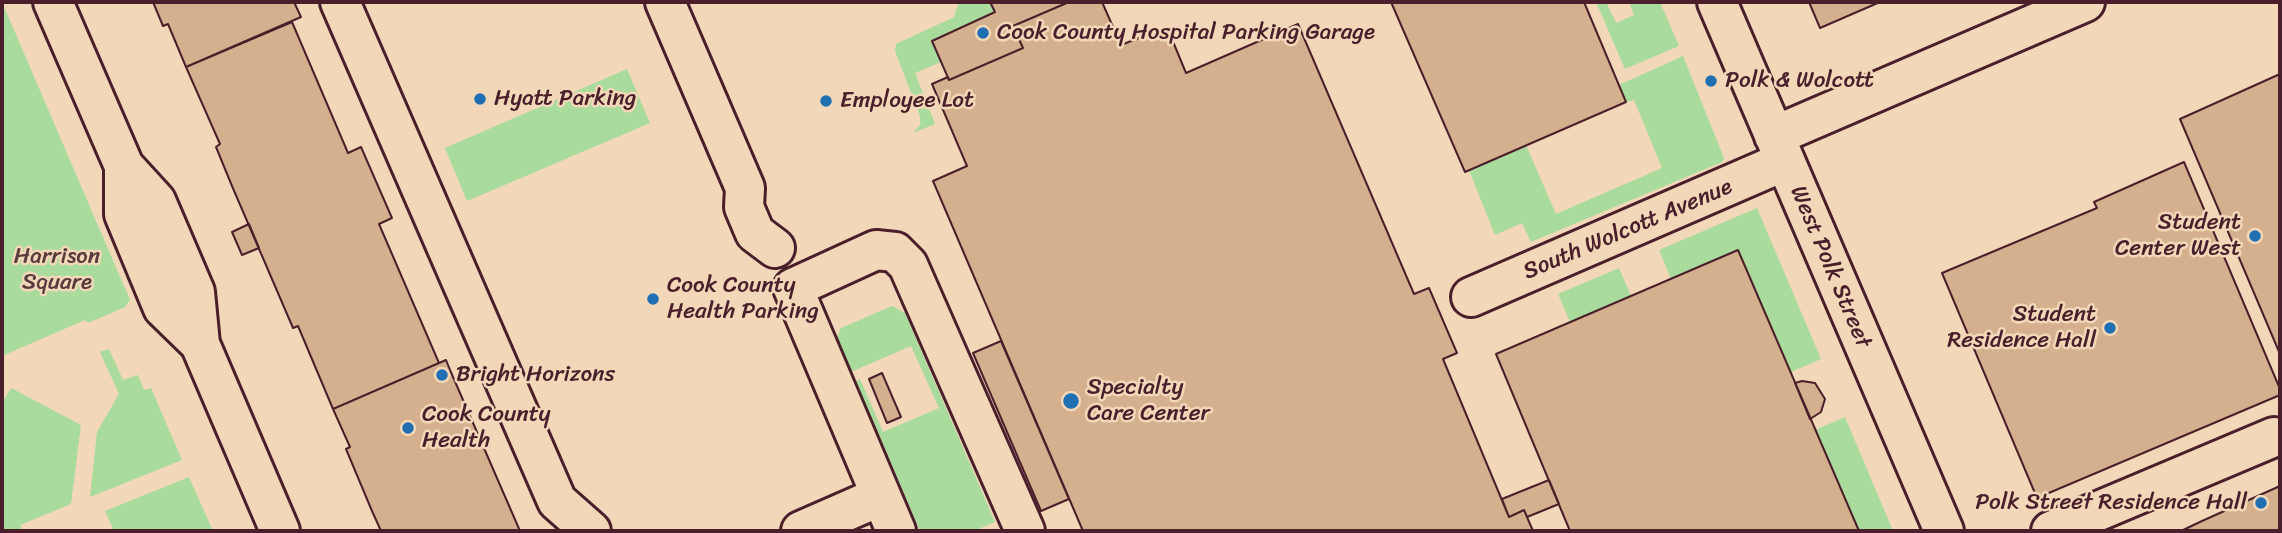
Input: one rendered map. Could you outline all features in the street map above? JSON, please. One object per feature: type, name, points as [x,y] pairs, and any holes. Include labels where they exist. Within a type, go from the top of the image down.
[{"type":"street","points":[[53,2],[124,166],[124,214],[163,308],[200,344],[280,531]]},
{"type":"street","points":[[340,2],[557,501],[591,531]]},
{"type":"street","points":[[665,2],[745,188],[744,207],[755,233],[775,248],[897,531]]},
{"type":"street","name":"West Polk Street","points":[[1717,2],[1944,531]]},
{"type":"street","name":"South Wolcott Avenue","points":[[1471,297],[2085,2]]},
{"type":"street","points":[[793,288],[876,250],[895,252],[908,265],[1025,531]]},
{"type":"street","points":[[2050,531],[2274,437]]},
{"type":"street","points":[[800,531],[881,496]]},
{"type":"green space","name":"Harrison Square","points":[[2,2],[130,300],[125,307],[88,323],[85,320],[2,356]]},
{"type":"green space","points":[[959,2],[990,2],[995,12],[941,62],[915,73],[935,124],[913,133],[920,125],[920,116],[895,51],[896,44],[954,17]]},
{"type":"green space","points":[[1596,2],[1606,2],[1616,23],[1634,15],[1629,2],[1660,2],[1679,46],[1625,69]]},
{"type":"green space","points":[[1683,56],[1724,158],[1722,162],[1531,242],[1522,223],[1495,235],[1469,170],[1526,145],[1556,214],[1662,168],[1634,100],[1626,102],[1619,85]]},
{"type":"green space","points":[[627,69],[650,123],[467,201],[445,148]]},
{"type":"green space","points":[[1757,208],[1821,359],[1791,372],[1738,251],[1671,279],[1659,250]]},
{"type":"green space","points":[[1619,268],[1631,296],[1570,322],[1558,294]]},
{"type":"green space","points":[[892,306],[905,313],[995,522],[974,531],[920,531],[856,381],[860,379],[883,432],[939,408],[911,346],[851,372],[837,338],[841,328]]},
{"type":"green space","points":[[109,349],[123,380],[138,375],[144,390],[151,388],[182,460],[90,497],[97,432],[119,394],[100,352]]},
{"type":"green space","points":[[11,388],[81,425],[71,504],[20,525],[23,531],[2,531],[2,403]]},
{"type":"green space","points":[[1845,417],[1893,531],[1859,531],[1815,430]]},
{"type":"green space","points":[[189,477],[213,531],[114,531],[105,511]]},
{"type":"building","points":[[153,2],[294,2],[301,17],[186,67],[168,24],[163,26]]},
{"type":"building","name":"Cook County Hospital Parking Garage","points":[[990,2],[1069,2],[1013,26],[1023,48],[949,80],[932,41],[995,12]]},
{"type":"building","points":[[1069,2],[1102,2],[1121,45],[1167,27],[1186,73],[1298,24],[1414,294],[1429,288],[1457,353],[1443,359],[1509,517],[1524,510],[1533,531],[1083,531],[933,181],[967,166],[932,84],[948,77],[949,80],[1023,48],[1013,26]]},
{"type":"building","points":[[1391,2],[1584,2],[1626,102],[1465,172]]},
{"type":"building","points":[[1809,2],[1880,2],[1820,28]]},
{"type":"building","points":[[292,22],[348,153],[361,147],[392,218],[379,224],[439,363],[333,409],[298,326],[293,328],[216,147],[220,144],[186,67]]},
{"type":"building","name":"Student Center West","points":[[2280,74],[2280,354],[2180,119]]},
{"type":"building","name":"Student Residence Hall","points":[[2184,162],[2280,389],[2280,395],[2037,498],[1942,273],[2097,208],[2094,202]]},
{"type":"building","points":[[249,224],[259,248],[242,255],[232,232]]},
{"type":"building","points":[[1738,250],[1859,531],[1570,531],[1496,354]]},
{"type":"building","points":[[1001,341],[1069,499],[1041,511],[973,353]]},
{"type":"building","name":"Cook County Health","points":[[446,360],[520,531],[381,531],[372,511],[346,449],[350,447],[333,409]]},
{"type":"building","points":[[882,373],[901,417],[887,423],[869,379]]},
{"type":"building","points":[[1795,383],[1815,383],[1825,399],[1821,412],[1810,419]]},
{"type":"building","points":[[1549,480],[1559,504],[1527,517],[1524,510],[1509,517],[1502,499]]},
{"type":"building","name":"Polk Street Residence Hall","points":[[2280,486],[2280,531],[2181,531],[2202,521]]},
{"type":"place","name":"Cook County Hospital Parking Garage","points":[[983,33]]},
{"type":"place","name":"Polk & Wolcott","points":[[1711,81]]},
{"type":"place","name":"Hyatt Parking","points":[[480,99]]},
{"type":"place","name":"Employee Lot","points":[[826,101]]},
{"type":"place","name":"Student Center West","points":[[2255,236]]},
{"type":"place","name":"Cook County Health Parking","points":[[653,299]]},
{"type":"place","name":"Student Residence Hall","points":[[2110,328]]},
{"type":"place","name":"Bright Horizons","points":[[442,375]]},
{"type":"place","name":"Specialty Care Center","points":[[1071,401]]},
{"type":"place","name":"Cook County Health","points":[[408,428]]},
{"type":"place","name":"Polk Street Residence Hall","points":[[2261,503]]}]
